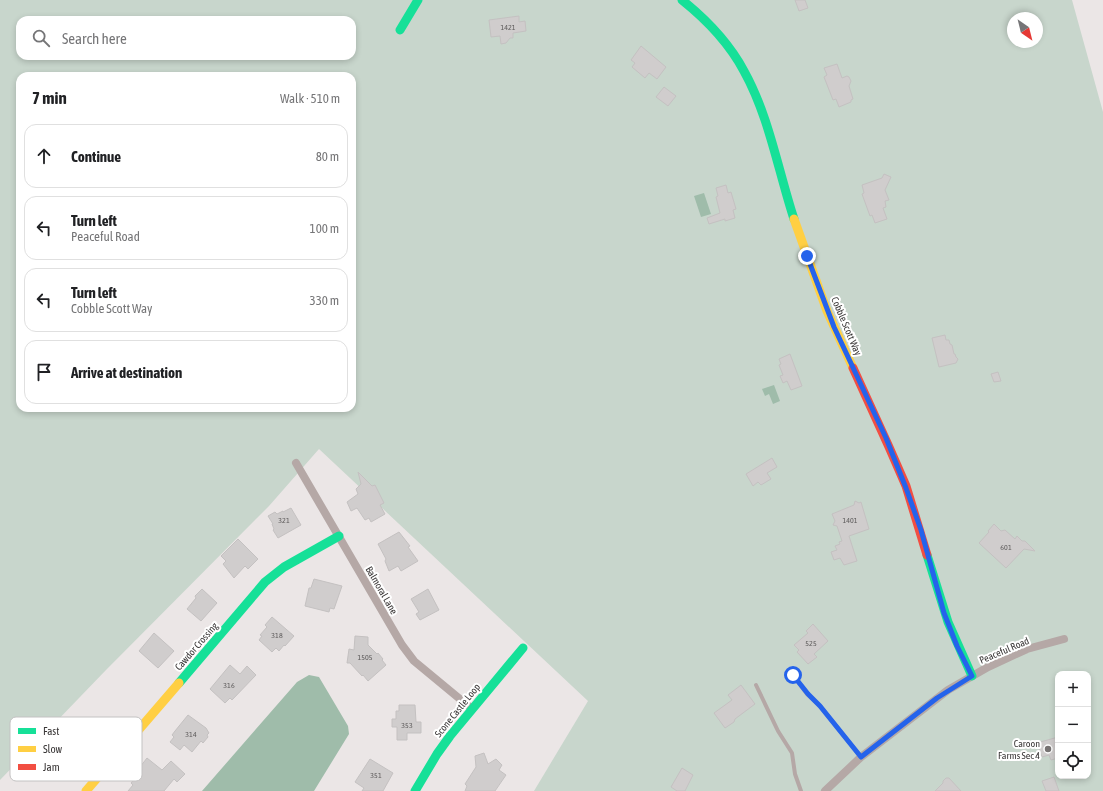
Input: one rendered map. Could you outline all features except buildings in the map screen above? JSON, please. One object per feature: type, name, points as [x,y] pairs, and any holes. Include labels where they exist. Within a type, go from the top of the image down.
[{"type":"street","points":[[400,30],[418,0]]},
{"type":"street","name":"Cobble Scott Way","points":[[682,0],[717,33],[739,63],[750,82],[761,110],[789,206],[807,256],[834,327],[886,438],[906,488],[921,530],[944,613],[957,646],[972,676]]},
{"type":"street","name":"Balmoral Lane","points":[[296,463],[402,645],[414,661],[472,709]]},
{"type":"street","name":"Cawdor Crossing","points":[[142,726],[265,582],[284,567],[339,536]]},
{"type":"street","name":"Peaceful Road","points":[[825,791],[861,757],[937,698],[988,667],[1027,649],[1064,639]]},
{"type":"street","name":"Scone Castle Loop","points":[[415,791],[437,754],[523,648]]},
{"type":"street","name":"Cawdor Crossing","points":[[86,791],[95,781]]},
{"type":"lane","points":[[793,675],[861,757]]},
{"type":"lane","points":[[756,685],[778,731],[792,753],[795,774],[801,791]]},
{"type":"shaded area","points":[[0,0],[1072,0],[1103,112],[1103,791],[534,791],[588,701],[319,449],[269,506],[61,717],[10,717],[10,770],[0,780]]},
{"type":"shaded area","points":[[704,193],[711,214],[701,217],[694,196]]},
{"type":"shaded area","points":[[774,385],[780,401],[773,404],[769,394],[765,396],[762,389]]},
{"type":"shaded area","points":[[309,675],[319,677],[348,726],[349,734],[314,791],[202,791],[297,682]]},
{"type":"traffic: fast","points":[[400,30],[418,0]]},
{"type":"traffic: fast","points":[[682,0],[717,32],[732,51],[753,88],[767,125],[794,219]]},
{"type":"traffic: fast","points":[[179,683],[265,582],[284,567],[339,536]]},
{"type":"traffic: fast","points":[[927,555],[948,622],[972,676]]},
{"type":"traffic: fast","points":[[415,791],[437,754],[450,736],[523,648]]},
{"type":"traffic: slow","points":[[794,219],[827,311],[853,368]]},
{"type":"traffic: slow","points":[[142,726],[179,683]]},
{"type":"traffic: slow","points":[[86,791],[95,781]]},
{"type":"traffic: jam","points":[[853,368],[906,486],[927,555]]},
{"type":"place","name":"Caroon Farms Sec 4","points":[[1048,749]]},
{"type":"route","points":[[793,675],[861,757],[937,698],[972,676],[951,633],[921,530],[906,488],[886,438],[834,327],[807,256]]}]
